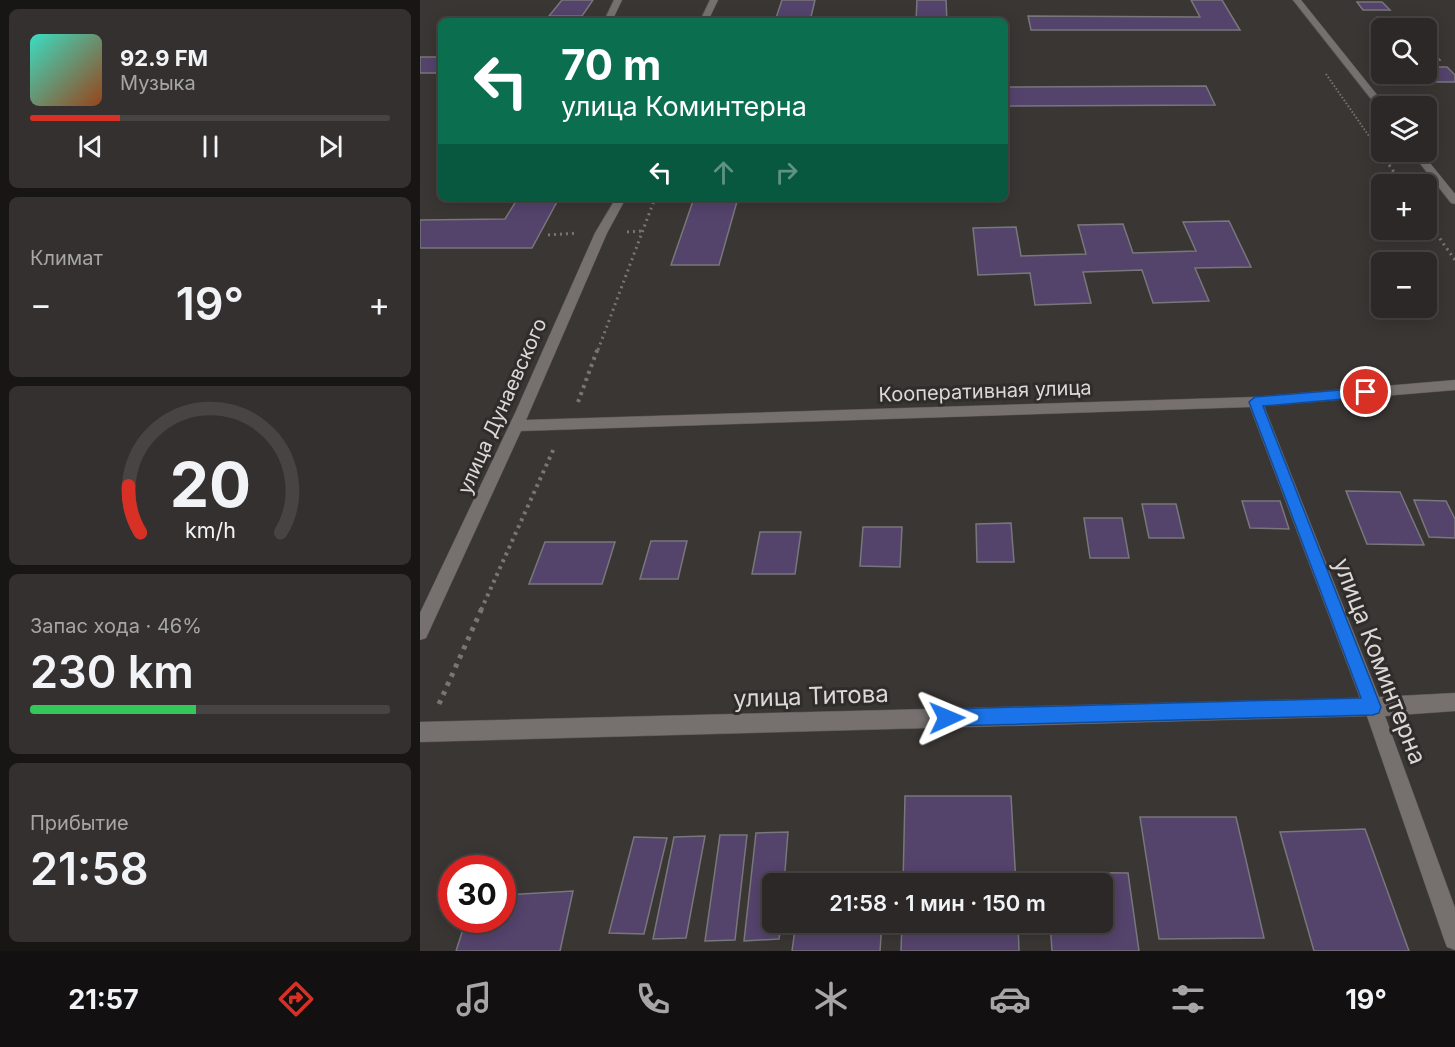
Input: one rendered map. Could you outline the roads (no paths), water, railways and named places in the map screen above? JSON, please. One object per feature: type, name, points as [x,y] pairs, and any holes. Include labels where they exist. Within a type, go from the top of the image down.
[{"type":"street","points":[[609,18],[618,0]]},
{"type":"street","points":[[705,18],[714,0]]},
{"type":"street","points":[[1297,0],[1373,96]]},
{"type":"street","points":[[1424,162],[1455,201]]},
{"type":"street","name":"улица Дунаевского","points":[[420,632],[601,233],[619,201]]},
{"type":"street","name":"Кооперативная улица","points":[[515,426],[1255,402],[1455,385]]},
{"type":"street","name":"улица Коминтерна","points":[[1255,402],[1373,707],[1455,939]]},
{"type":"street","name":"улица Титова","points":[[424,732],[1373,707],[1455,702]]}]
